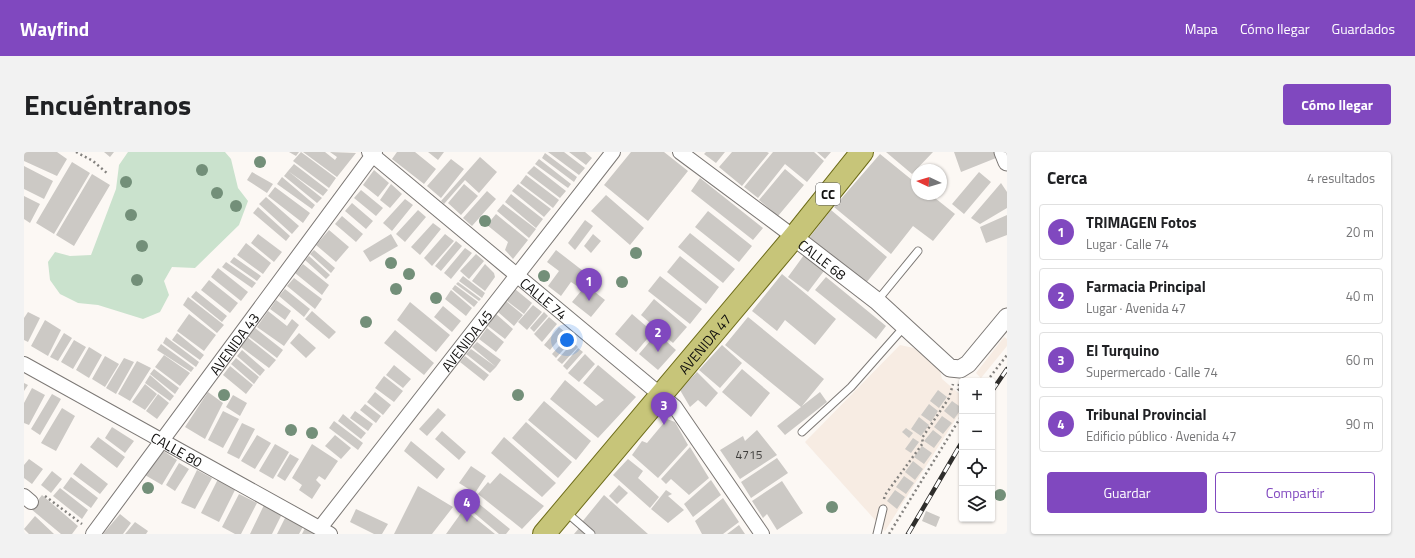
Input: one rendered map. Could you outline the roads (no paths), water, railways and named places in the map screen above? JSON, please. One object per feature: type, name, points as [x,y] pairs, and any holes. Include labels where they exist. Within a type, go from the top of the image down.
[{"type":"main road","name":"AVENIDA 47","points":[[544,534],[794,237],[862,152]]},
{"type":"street","name":"AVENIDA 45","points":[[325,531],[518,274],[613,152]]},
{"type":"street","name":"CALLE 68","points":[[680,152],[877,301],[950,368],[960,369],[968,364],[1007,317]]},
{"type":"street","points":[[1003,152],[1007,162]]},
{"type":"street","name":"CALLE 74","points":[[373,153],[675,407],[762,534]]},
{"type":"street","name":"AVENIDA 43","points":[[93,533],[373,153]]},
{"type":"street","name":"CALLE 80","points":[[24,364],[325,531]]},
{"type":"lane","points":[[877,301],[918,251]]},
{"type":"lane","points":[[802,432],[851,387],[904,327]]},
{"type":"lane","points":[[877,534],[883,509]]},
{"type":"lane","points":[[564,511],[592,534]]},
{"type":"railway","points":[[995,387],[1007,369]]},
{"type":"railway","points":[[908,534],[959,447]]},
{"type":"place","name":"TRIMAGEN Fotos","points":[[589,301]]},
{"type":"place","name":"Farmacia Principal","points":[[658,352]]},
{"type":"place","name":"El Turquino","points":[[664,425]]},
{"type":"place","name":"Tribunal Provincial","points":[[467,522]]}]
